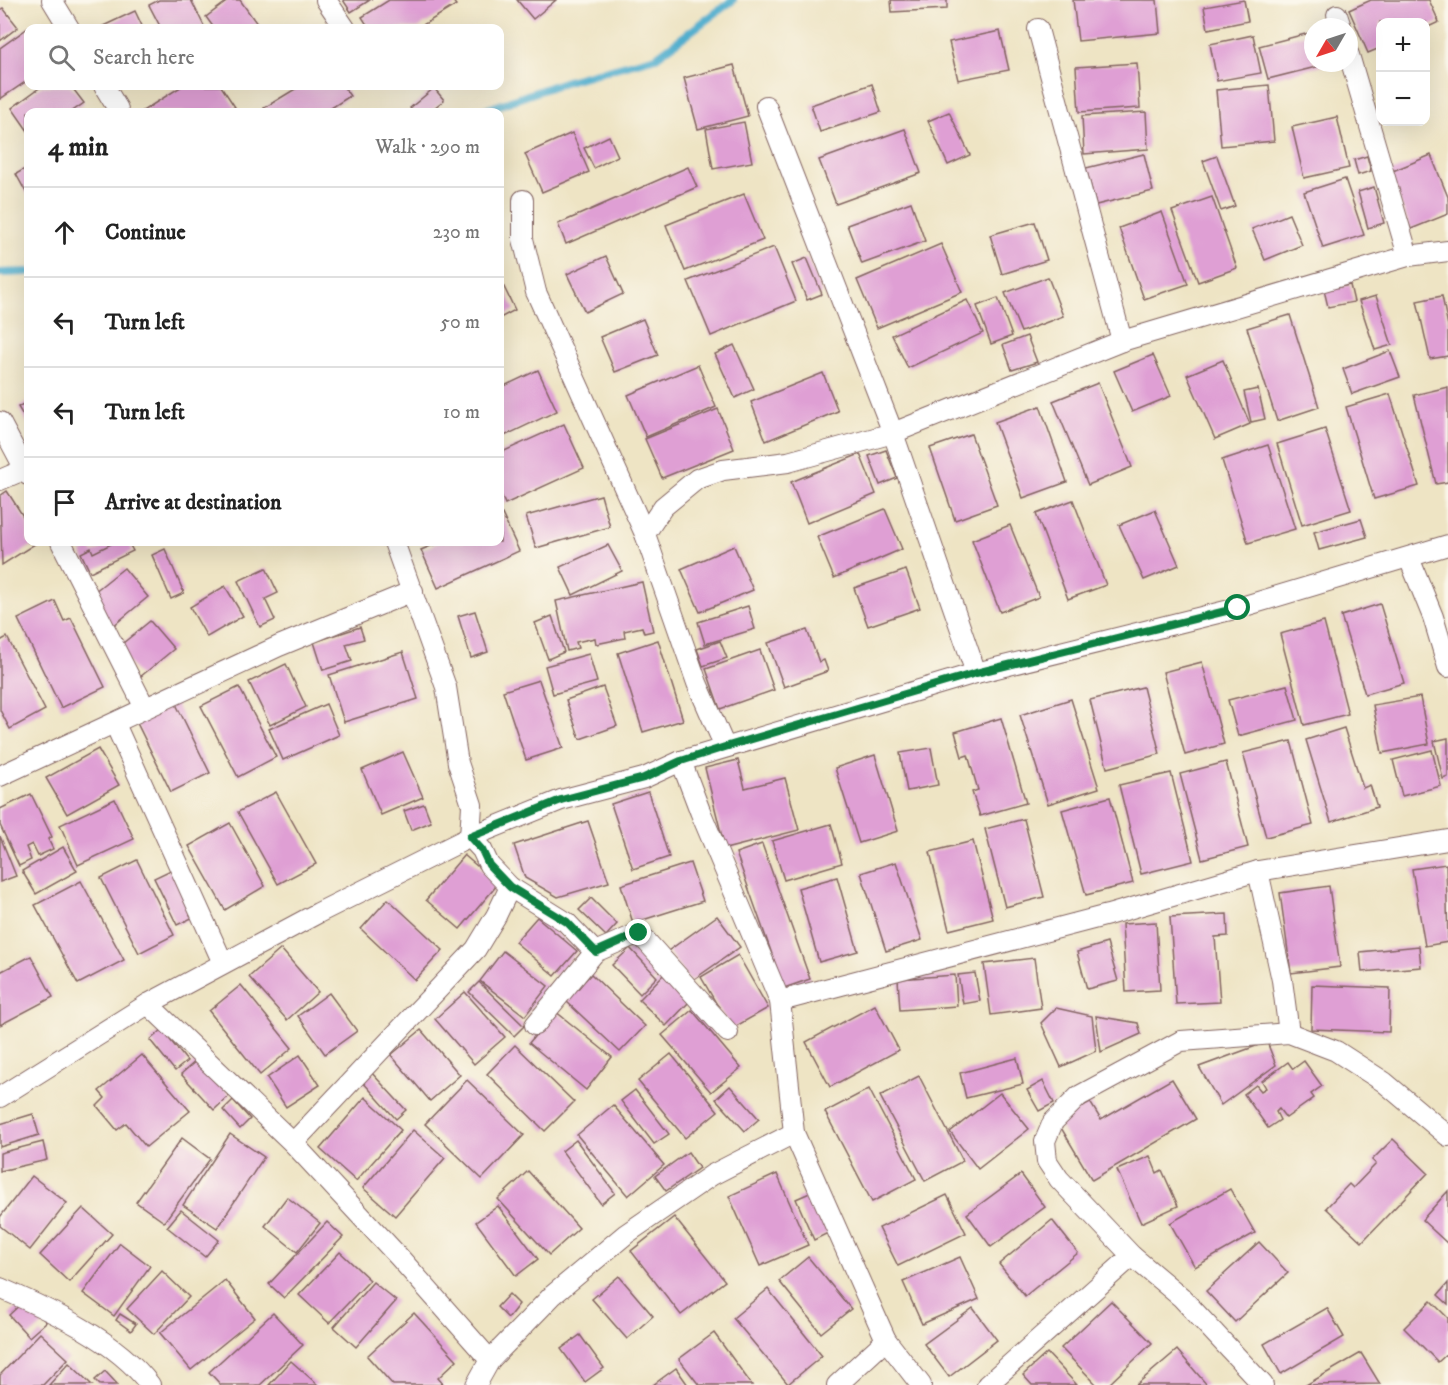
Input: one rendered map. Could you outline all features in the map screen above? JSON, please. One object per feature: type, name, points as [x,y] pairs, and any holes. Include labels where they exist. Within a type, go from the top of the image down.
[{"type":"street","points":[[52,0],[67,24]]},
{"type":"street","points":[[326,0],[342,24]]},
{"type":"street","points":[[1038,29],[1122,341]]},
{"type":"street","points":[[1354,72],[1408,256]]},
{"type":"street","points":[[106,90],[117,108]]},
{"type":"street","points":[[766,106],[893,433],[976,673]]},
{"type":"street","points":[[523,200],[524,239],[536,292],[645,534],[696,683],[725,747]]},
{"type":"street","points":[[645,534],[663,507],[696,479],[723,470],[788,462],[893,433],[1122,341],[1408,256],[1448,251]]},
{"type":"street","points":[[0,422],[24,464]]},
{"type":"street","points":[[0,480],[24,472]]},
{"type":"street","points":[[0,1097],[148,1004],[223,963],[470,837],[561,800],[644,778],[681,761],[725,747],[976,673],[1238,608],[1448,545]]},
{"type":"street","points":[[63,546],[145,708]]},
{"type":"street","points":[[396,546],[446,687],[458,763],[472,805],[470,837],[482,850],[489,865],[510,887],[567,922],[596,952]]},
{"type":"street","points":[[1409,558],[1433,616],[1448,667]]},
{"type":"street","points":[[0,776],[279,646],[413,591]]},
{"type":"street","points":[[115,724],[223,963]]},
{"type":"street","points":[[681,761],[780,1001],[794,1133],[886,1340],[921,1385]]},
{"type":"street","points":[[780,1001],[1108,915],[1258,871],[1448,840]]},
{"type":"street","points":[[1258,871],[1282,980],[1289,1034]]},
{"type":"street","points":[[292,1143],[476,949],[510,887]]},
{"type":"street","points":[[535,1025],[596,952],[639,933],[728,1032]]},
{"type":"street","points":[[148,1004],[292,1143],[399,1257],[490,1360]]},
{"type":"street","points":[[1263,1385],[1181,1297],[1132,1256],[1059,1179],[1047,1161],[1045,1141],[1053,1122],[1078,1096],[1181,1041],[1289,1034],[1336,1051],[1384,1082],[1445,1130]]},
{"type":"street","points":[[476,1385],[490,1360],[553,1295],[626,1234],[712,1175],[794,1133]]},
{"type":"street","points":[[987,1385],[1132,1256]]},
{"type":"street","points":[[0,1288],[46,1308],[107,1346],[137,1367],[150,1385]]},
{"type":"street","points":[[837,1385],[886,1340]]},
{"type":"building","points":[[159,0],[191,0],[203,24],[159,24],[149,5]]},
{"type":"building","points":[[229,0],[240,0],[257,24],[211,24],[206,17]]},
{"type":"building","points":[[343,0],[370,0],[351,12]]},
{"type":"building","points":[[389,0],[452,0],[456,5],[425,24],[366,24],[362,17]]},
{"type":"building","points":[[517,0],[556,0],[533,19]]},
{"type":"building","points":[[891,0],[947,0],[947,9],[892,12]]},
{"type":"building","points":[[1073,0],[1157,0],[1160,33],[1078,41]]},
{"type":"building","points":[[1244,0],[1248,21],[1208,29],[1204,7]]},
{"type":"building","points":[[1371,0],[1429,0],[1439,22],[1430,26],[1430,18],[1376,18],[1376,50],[1368,53],[1358,30],[1358,18],[1353,18],[1349,10]]},
{"type":"building","points":[[3,8],[18,27],[0,41],[0,10]]},
{"type":"building","points":[[135,11],[141,24],[107,24]]},
{"type":"building","points":[[24,31],[24,83],[0,99],[0,48]]},
{"type":"building","points":[[1000,31],[1009,70],[958,80],[949,42]]},
{"type":"building","points":[[1304,34],[1304,70],[1268,79],[1259,46]]},
{"type":"building","points":[[1253,35],[1261,73],[1217,81],[1210,44]]},
{"type":"building","points":[[1137,63],[1140,108],[1079,112],[1076,67]]},
{"type":"building","points":[[734,65],[748,116],[698,129],[684,78]]},
{"type":"building","points":[[872,84],[881,112],[820,132],[811,105]]},
{"type":"building","points":[[1269,85],[1274,141],[1221,146],[1216,90]]},
{"type":"building","points":[[37,90],[74,90],[84,103],[77,108],[24,108],[24,125],[12,108]]},
{"type":"building","points":[[176,90],[224,90],[235,107],[233,108],[147,108]]},
{"type":"building","points":[[293,90],[346,90],[350,96],[331,108],[264,108]]},
{"type":"building","points":[[432,90],[436,90],[444,100],[434,108],[410,108]]},
{"type":"building","points":[[949,112],[970,155],[948,165],[928,121]]},
{"type":"building","points":[[1146,112],[1148,149],[1084,154],[1082,116]]},
{"type":"building","points":[[1337,117],[1349,168],[1304,178],[1292,127]]},
{"type":"building","points":[[744,122],[752,162],[713,169],[706,129]]},
{"type":"building","points":[[905,129],[921,173],[836,204],[819,160]]},
{"type":"building","points":[[572,133],[589,172],[542,192],[525,154]]},
{"type":"building","points":[[609,136],[618,156],[594,168],[584,148]]},
{"type":"building","points":[[1144,154],[1153,191],[1096,205],[1086,168]]},
{"type":"building","points":[[1431,155],[1448,197],[1448,214],[1411,229],[1388,173]]},
{"type":"building","points":[[1217,156],[1235,206],[1221,211],[1203,161]]},
{"type":"building","points":[[1367,156],[1371,171],[1358,175],[1354,160]]},
{"type":"building","points":[[688,167],[697,187],[566,244],[558,224]]},
{"type":"building","points":[[24,169],[24,189],[16,174]]},
{"type":"building","points":[[1345,179],[1364,235],[1323,248],[1304,192]]},
{"type":"building","points":[[1374,187],[1384,223],[1368,228],[1358,192]]},
{"type":"building","points":[[744,194],[763,240],[685,271],[666,225]]},
{"type":"building","points":[[1212,197],[1237,268],[1198,282],[1172,211]]},
{"type":"building","points":[[911,202],[925,241],[862,264],[847,225]]},
{"type":"building","points":[[1162,212],[1188,284],[1144,299],[1119,228]]},
{"type":"building","points":[[1289,214],[1302,245],[1265,260],[1252,229]]},
{"type":"building","points":[[1035,222],[1047,260],[1002,274],[990,235]]},
{"type":"building","points":[[941,244],[962,292],[877,328],[857,280]]},
{"type":"building","points":[[774,247],[796,301],[711,336],[688,281]]},
{"type":"building","points":[[606,256],[623,294],[585,312],[567,274]]},
{"type":"building","points":[[807,258],[822,294],[807,300],[792,264]]},
{"type":"building","points":[[1048,277],[1063,316],[1021,332],[1005,293]]},
{"type":"building","points":[[1350,285],[1354,302],[1328,307],[1324,290]]},
{"type":"building","points":[[504,287],[515,310],[504,316]]},
{"type":"building","points":[[1376,296],[1392,345],[1375,350],[1359,301]]},
{"type":"building","points":[[1442,296],[1448,326],[1448,356],[1430,359],[1417,301]]},
{"type":"building","points":[[998,298],[1012,336],[991,344],[977,306]]},
{"type":"building","points":[[967,300],[983,333],[908,368],[892,335]]},
{"type":"building","points":[[1290,315],[1319,407],[1277,421],[1247,328]]},
{"type":"building","points":[[643,319],[658,355],[615,372],[600,337]]},
{"type":"building","points":[[1027,336],[1037,362],[1012,370],[1003,345]]},
{"type":"building","points":[[734,345],[754,389],[735,398],[715,354]]},
{"type":"building","points":[[1390,351],[1400,377],[1352,394],[1343,369]]},
{"type":"building","points":[[1153,355],[1171,396],[1132,412],[1114,371]]},
{"type":"building","points":[[1223,360],[1250,424],[1215,439],[1187,375]]},
{"type":"building","points":[[698,365],[716,407],[646,437],[628,395]]},
{"type":"building","points":[[538,370],[557,411],[504,436],[504,386]]},
{"type":"building","points":[[823,373],[838,411],[766,441],[751,402]]},
{"type":"building","points":[[1098,383],[1132,467],[1088,485],[1053,401]]},
{"type":"building","points":[[1448,387],[1448,482],[1436,484],[1414,395]]},
{"type":"building","points":[[1258,389],[1265,419],[1251,422],[1244,392]]},
{"type":"building","points":[[1390,394],[1419,486],[1374,499],[1346,407]]},
{"type":"building","points":[[24,403],[24,417],[18,407]]},
{"type":"building","points":[[1040,406],[1067,482],[1023,498],[995,422]]},
{"type":"building","points":[[718,409],[734,449],[662,478],[645,439]]},
{"type":"building","points":[[564,424],[584,468],[505,504],[504,451]]},
{"type":"building","points":[[1325,429],[1351,510],[1302,525],[1277,444]]},
{"type":"building","points":[[971,434],[997,505],[955,520],[930,448]]},
{"type":"building","points":[[1268,445],[1295,529],[1248,543],[1222,460]]},
{"type":"building","points":[[886,450],[897,478],[880,485],[869,456]]},
{"type":"building","points":[[860,454],[876,494],[807,523],[791,482]]},
{"type":"building","points":[[7,491],[24,518],[24,546],[32,546],[2,565],[0,496]]},
{"type":"building","points":[[601,495],[610,527],[536,548],[526,516]]},
{"type":"building","points":[[1073,500],[1106,585],[1068,599],[1036,514]]},
{"type":"building","points":[[885,509],[902,549],[834,578],[817,537]]},
{"type":"building","points":[[1155,510],[1179,565],[1144,580],[1119,525]]},
{"type":"building","points":[[504,518],[519,551],[438,588],[421,550],[430,546],[504,546]]},
{"type":"building","points":[[1361,519],[1367,537],[1319,550],[1314,532]]},
{"type":"building","points":[[1010,525],[1039,597],[1000,612],[972,540]]},
{"type":"building","points":[[608,545],[622,571],[573,595],[560,567]]},
{"type":"building","points":[[107,546],[130,546],[133,551],[90,572],[81,553],[91,548],[93,553]]},
{"type":"building","points":[[734,546],[753,590],[700,612],[681,569]]},
{"type":"building","points":[[165,549],[184,593],[171,599],[152,555]]},
{"type":"building","points":[[124,568],[148,597],[113,626],[89,596]]},
{"type":"building","points":[[266,568],[278,593],[265,599],[275,620],[260,627],[238,581]]},
{"type":"building","points":[[906,570],[920,608],[868,626],[854,588]]},
{"type":"building","points":[[642,582],[653,631],[644,633],[642,627],[624,631],[625,638],[596,644],[595,638],[576,642],[578,648],[567,651],[556,601]]},
{"type":"building","points":[[225,586],[243,616],[207,637],[190,607]]},
{"type":"building","points":[[55,601],[64,621],[71,618],[105,687],[61,708],[18,619]]},
{"type":"building","points":[[1380,604],[1404,683],[1365,694],[1341,616]]},
{"type":"building","points":[[748,606],[755,629],[705,644],[698,622]]},
{"type":"building","points":[[475,611],[488,652],[471,658],[458,616]]},
{"type":"building","points":[[552,616],[564,652],[548,659],[535,623]]},
{"type":"building","points":[[150,621],[174,649],[140,677],[117,648]]},
{"type":"building","points":[[1324,622],[1348,714],[1304,725],[1280,634]]},
{"type":"building","points":[[360,627],[364,639],[346,644],[352,661],[323,670],[314,642]]},
{"type":"building","points":[[807,630],[819,662],[824,660],[828,671],[784,687],[768,643]]},
{"type":"building","points":[[7,637],[45,710],[10,729],[0,710],[0,641]]},
{"type":"building","points":[[658,640],[683,720],[643,732],[618,653]]},
{"type":"building","points":[[720,641],[727,658],[703,666],[697,649]]},
{"type":"building","points":[[760,650],[774,690],[720,709],[706,669]]},
{"type":"building","points":[[403,652],[418,699],[344,722],[329,675]]},
{"type":"building","points":[[589,654],[597,682],[553,694],[545,666]]},
{"type":"building","points":[[1202,662],[1224,744],[1185,755],[1163,672]]},
{"type":"building","points":[[286,664],[306,707],[270,725],[249,682]]},
{"type":"building","points":[[539,680],[563,748],[526,760],[503,691]]},
{"type":"building","points":[[1287,685],[1297,720],[1238,736],[1228,700]]},
{"type":"building","points":[[239,687],[276,757],[238,777],[201,706]]},
{"type":"building","points":[[603,687],[617,726],[580,739],[566,700]]},
{"type":"building","points":[[1143,687],[1160,754],[1107,768],[1090,700]]},
{"type":"building","points":[[1420,697],[1429,744],[1382,753],[1373,705]]},
{"type":"building","points":[[1071,699],[1099,788],[1048,804],[1020,715]]},
{"type":"building","points":[[174,700],[210,773],[171,792],[135,719]]},
{"type":"building","points":[[326,704],[339,735],[283,760],[269,729]]},
{"type":"building","points":[[1001,718],[1026,803],[980,816],[972,792],[978,790],[968,755],[962,757],[955,732]]},
{"type":"building","points":[[1344,728],[1363,788],[1370,785],[1377,807],[1331,822],[1306,740]]},
{"type":"building","points":[[1448,738],[1448,777],[1443,779],[1434,741]]},
{"type":"building","points":[[1291,741],[1313,825],[1266,837],[1243,753]]},
{"type":"building","points":[[931,748],[938,785],[907,791],[900,753]]},
{"type":"building","points":[[98,749],[119,785],[67,814],[46,778]]},
{"type":"building","points":[[1432,750],[1441,786],[1402,796],[1393,760]]},
{"type":"building","points":[[403,752],[423,797],[381,815],[362,770]]},
{"type":"building","points":[[875,755],[898,831],[859,843],[835,768]]},
{"type":"building","points":[[738,760],[745,788],[785,778],[799,830],[725,849],[705,768]]},
{"type":"building","points":[[1226,762],[1248,847],[1202,859],[1180,774]]},
{"type":"building","points":[[1171,773],[1193,861],[1141,874],[1119,785]]},
{"type":"building","points":[[276,792],[316,864],[278,884],[238,812]]},
{"type":"building","points":[[648,792],[669,857],[633,869],[611,804]]},
{"type":"building","points":[[31,794],[52,837],[48,839],[53,849],[38,856],[32,844],[26,847],[31,860],[19,866],[0,825],[0,809]]},
{"type":"building","points":[[1110,797],[1133,883],[1086,895],[1062,810]]},
{"type":"building","points":[[115,799],[134,839],[78,865],[60,825]]},
{"type":"building","points":[[424,804],[431,822],[411,830],[404,811]]},
{"type":"building","points":[[1024,819],[1044,897],[1005,907],[985,829]]},
{"type":"building","points":[[588,821],[609,882],[558,897],[525,878],[514,845]]},
{"type":"building","points":[[230,823],[265,886],[225,910],[189,846]]},
{"type":"building","points":[[831,824],[842,863],[784,880],[772,841]]},
{"type":"building","points":[[0,836],[16,876],[0,882]]},
{"type":"building","points":[[973,841],[993,919],[949,930],[930,852]]},
{"type":"building","points":[[762,844],[810,979],[784,988],[736,853]]},
{"type":"building","points":[[63,847],[77,871],[36,894],[22,871]]},
{"type":"building","points":[[464,855],[498,884],[460,929],[426,900]]},
{"type":"building","points":[[137,860],[174,935],[139,953],[101,878]]},
{"type":"building","points":[[896,862],[922,940],[886,951],[861,873]]},
{"type":"building","points":[[690,863],[703,901],[633,923],[621,885]]},
{"type":"building","points":[[1446,864],[1448,942],[1425,946],[1412,869]]},
{"type":"building","points":[[175,868],[198,915],[177,925],[154,878]]},
{"type":"building","points":[[837,877],[858,951],[819,962],[798,888]]},
{"type":"building","points":[[81,881],[124,960],[78,984],[35,905]]},
{"type":"building","points":[[1329,886],[1340,967],[1291,973],[1280,893]]},
{"type":"building","points":[[591,898],[617,924],[606,936],[579,910]]},
{"type":"building","points":[[388,899],[443,950],[415,980],[361,929]]},
{"type":"building","points":[[1227,914],[1228,936],[1215,937],[1220,1002],[1176,1004],[1170,917]]},
{"type":"building","points":[[717,916],[740,947],[690,982],[668,951]]},
{"type":"building","points":[[537,917],[577,951],[555,976],[515,942]]},
{"type":"building","points":[[1156,922],[1160,990],[1126,992],[1122,924]]},
{"type":"building","points":[[1107,943],[1118,981],[1087,989],[1077,952]]},
{"type":"building","points":[[1419,946],[1421,967],[1362,972],[1360,952]]},
{"type":"building","points":[[630,948],[657,977],[640,994],[612,965]]},
{"type":"building","points":[[281,949],[318,992],[287,1020],[249,977]]},
{"type":"building","points":[[503,951],[548,986],[525,1016],[480,981]]},
{"type":"building","points":[[738,955],[768,1008],[731,1029],[701,977]]},
{"type":"building","points":[[31,956],[53,997],[0,1025],[0,972]]},
{"type":"building","points":[[1034,958],[1041,1008],[991,1015],[984,964]]},
{"type":"building","points":[[975,973],[980,1001],[963,1004],[958,975]]},
{"type":"building","points":[[591,974],[645,1026],[620,1052],[566,1001]]},
{"type":"building","points":[[663,975],[690,1001],[666,1026],[639,1000]]},
{"type":"building","points":[[955,975],[957,1006],[900,1010],[898,979]]},
{"type":"building","points":[[479,982],[524,1026],[514,1036],[469,992]]},
{"type":"building","points":[[241,985],[292,1048],[260,1075],[209,1011]]},
{"type":"building","points":[[1312,985],[1390,988],[1389,1032],[1311,1029]]},
{"type":"building","points":[[465,992],[505,1037],[474,1064],[435,1019]]},
{"type":"building","points":[[329,993],[357,1031],[325,1054],[298,1016]]},
{"type":"building","points":[[875,1005],[899,1050],[830,1087],[806,1042]]},
{"type":"building","points":[[1056,1008],[1092,1016],[1096,1051],[1061,1067],[1041,1023]]},
{"type":"building","points":[[692,1010],[741,1068],[711,1092],[662,1035]]},
{"type":"building","points":[[555,1011],[612,1057],[586,1090],[529,1043]]},
{"type":"building","points":[[1096,1016],[1138,1023],[1141,1034],[1101,1052]]},
{"type":"building","points":[[162,1030],[187,1061],[175,1071],[150,1040]]},
{"type":"building","points":[[421,1030],[460,1075],[430,1101],[391,1055]]},
{"type":"building","points":[[1267,1042],[1276,1065],[1221,1105],[1199,1067]]},
{"type":"building","points":[[515,1045],[574,1102],[545,1131],[487,1074]]},
{"type":"building","points":[[671,1054],[718,1111],[685,1138],[638,1081]]},
{"type":"building","points":[[142,1055],[190,1111],[146,1147],[126,1123],[117,1130],[97,1106],[105,1098],[99,1091]]},
{"type":"building","points":[[300,1055],[320,1085],[286,1107],[267,1078]]},
{"type":"building","points":[[1017,1058],[1023,1084],[966,1098],[960,1073]]},
{"type":"building","points":[[197,1060],[230,1095],[214,1110],[181,1074]]},
{"type":"building","points":[[1304,1061],[1322,1086],[1311,1094],[1314,1098],[1286,1118],[1279,1109],[1276,1112],[1280,1120],[1268,1128],[1244,1094],[1256,1085],[1261,1091],[1266,1088],[1262,1081],[1288,1062],[1293,1069]]},
{"type":"building","points":[[370,1071],[406,1110],[396,1119],[361,1080]]},
{"type":"building","points":[[919,1076],[963,1161],[925,1181],[880,1096]]},
{"type":"building","points":[[1172,1079],[1196,1119],[1092,1180],[1057,1121],[1090,1102],[1101,1120]]},
{"type":"building","points":[[467,1080],[524,1135],[482,1179],[425,1124]]},
{"type":"building","points":[[1043,1081],[1054,1103],[1039,1111],[1027,1090]]},
{"type":"building","points":[[730,1086],[759,1119],[745,1131],[716,1099]]},
{"type":"building","points":[[869,1089],[916,1179],[872,1202],[825,1112]]},
{"type":"building","points":[[635,1090],[669,1134],[654,1144],[621,1101]]},
{"type":"building","points":[[1000,1093],[1029,1129],[978,1169],[950,1132]]},
{"type":"building","points":[[365,1097],[401,1130],[356,1181],[320,1149]]},
{"type":"building","points":[[233,1100],[250,1119],[240,1129],[223,1110]]},
{"type":"building","points":[[613,1105],[664,1165],[628,1196],[577,1135]]},
{"type":"building","points":[[33,1114],[39,1135],[0,1147],[0,1124]]},
{"type":"building","points":[[413,1130],[445,1158],[395,1216],[363,1188]]},
{"type":"building","points":[[230,1134],[264,1157],[217,1228],[183,1205]]},
{"type":"building","points":[[182,1138],[210,1159],[164,1222],[136,1202]]},
{"type":"building","points":[[1393,1139],[1428,1173],[1362,1242],[1326,1208],[1349,1184],[1353,1188],[1376,1164],[1372,1160]]},
{"type":"building","points":[[576,1140],[615,1193],[601,1204],[562,1151]]},
{"type":"building","points":[[43,1142],[47,1160],[0,1171],[0,1153]]},
{"type":"building","points":[[688,1152],[699,1168],[666,1191],[655,1176]]},
{"type":"building","points":[[1150,1156],[1157,1173],[1162,1170],[1178,1206],[1141,1223],[1117,1170]]},
{"type":"building","points":[[528,1171],[579,1228],[549,1255],[498,1199]]},
{"type":"building","points":[[777,1174],[808,1245],[760,1266],[729,1196]]},
{"type":"building","points":[[1021,1174],[1045,1207],[991,1247],[967,1214]]},
{"type":"building","points":[[32,1176],[67,1203],[30,1250],[0,1226],[0,1217]]},
{"type":"building","points":[[1230,1189],[1255,1233],[1195,1267],[1170,1223]]},
{"type":"building","points":[[1448,1191],[1448,1244],[1422,1220]]},
{"type":"building","points":[[812,1192],[830,1232],[814,1240],[796,1199]]},
{"type":"building","points":[[947,1195],[966,1233],[898,1266],[879,1228]]},
{"type":"building","points":[[287,1197],[320,1223],[297,1252],[265,1226]]},
{"type":"building","points":[[498,1206],[538,1259],[516,1276],[476,1222]]},
{"type":"building","points":[[83,1208],[112,1234],[69,1282],[40,1255]]},
{"type":"building","points":[[181,1210],[219,1240],[205,1257],[167,1227]]},
{"type":"building","points":[[674,1217],[725,1281],[681,1315],[631,1251]]},
{"type":"building","points":[[1052,1220],[1078,1253],[1025,1296],[999,1264]]},
{"type":"building","points":[[327,1222],[343,1237],[284,1298],[269,1284]]},
{"type":"building","points":[[1259,1242],[1288,1273],[1235,1322],[1206,1291]]},
{"type":"building","points":[[120,1243],[150,1266],[114,1316],[83,1293]]},
{"type":"building","points":[[340,1252],[370,1280],[329,1323],[299,1295]]},
{"type":"building","points":[[808,1257],[851,1309],[821,1333],[779,1281]]},
{"type":"building","points":[[960,1257],[979,1299],[922,1324],[903,1282]]},
{"type":"building","points":[[162,1271],[189,1297],[154,1334],[127,1309]]},
{"type":"building","points":[[619,1276],[653,1316],[627,1339],[592,1299]]},
{"type":"building","points":[[225,1280],[255,1318],[191,1370],[160,1333]]},
{"type":"building","points":[[373,1282],[396,1301],[356,1347],[334,1327]]},
{"type":"building","points":[[1448,1283],[1448,1304],[1438,1295]]},
{"type":"building","points":[[768,1289],[822,1356],[788,1384],[733,1318]]},
{"type":"building","points":[[509,1294],[519,1304],[508,1318],[497,1307]]},
{"type":"building","points":[[25,1300],[46,1322],[29,1337],[9,1315]]},
{"type":"building","points":[[1111,1301],[1152,1343],[1108,1385],[1097,1385],[1061,1348]]},
{"type":"building","points":[[1431,1301],[1448,1318],[1448,1353],[1438,1362],[1404,1328]]},
{"type":"building","points":[[973,1308],[997,1340],[949,1377],[924,1344]]},
{"type":"building","points":[[1327,1308],[1344,1337],[1281,1374],[1264,1344]]},
{"type":"building","points":[[273,1313],[303,1345],[260,1385],[221,1385],[209,1372]]},
{"type":"building","points":[[414,1313],[457,1360],[438,1378],[444,1385],[393,1385],[367,1356]]},
{"type":"building","points":[[120,1314],[136,1324],[131,1331],[116,1320]]},
{"type":"building","points":[[40,1333],[68,1359],[43,1385],[0,1385],[0,1375]]},
{"type":"building","points":[[714,1333],[752,1385],[699,1385],[679,1359]]},
{"type":"building","points":[[580,1335],[604,1368],[585,1382],[561,1349]]},
{"type":"building","points":[[1177,1350],[1207,1385],[1136,1385]]},
{"type":"building","points":[[1047,1353],[1077,1385],[1032,1385],[1023,1375]]},
{"type":"building","points":[[1361,1353],[1380,1384],[1306,1385]]},
{"type":"building","points":[[291,1361],[318,1385],[269,1385]]},
{"type":"building","points":[[69,1363],[92,1385],[49,1385]]},
{"type":"building","points":[[676,1368],[688,1385],[653,1385]]},
{"type":"building","points":[[105,1371],[118,1385],[100,1385],[95,1380]]},
{"type":"waterway","points":[[491,108],[567,81],[656,57],[733,0]]},
{"type":"waterway","points":[[0,273],[24,272]]},
{"type":"route","points":[[639,933],[596,952],[567,922],[510,887],[489,865],[482,850],[470,837],[561,800],[644,778],[681,761],[725,747],[976,673],[1238,608]]}]
